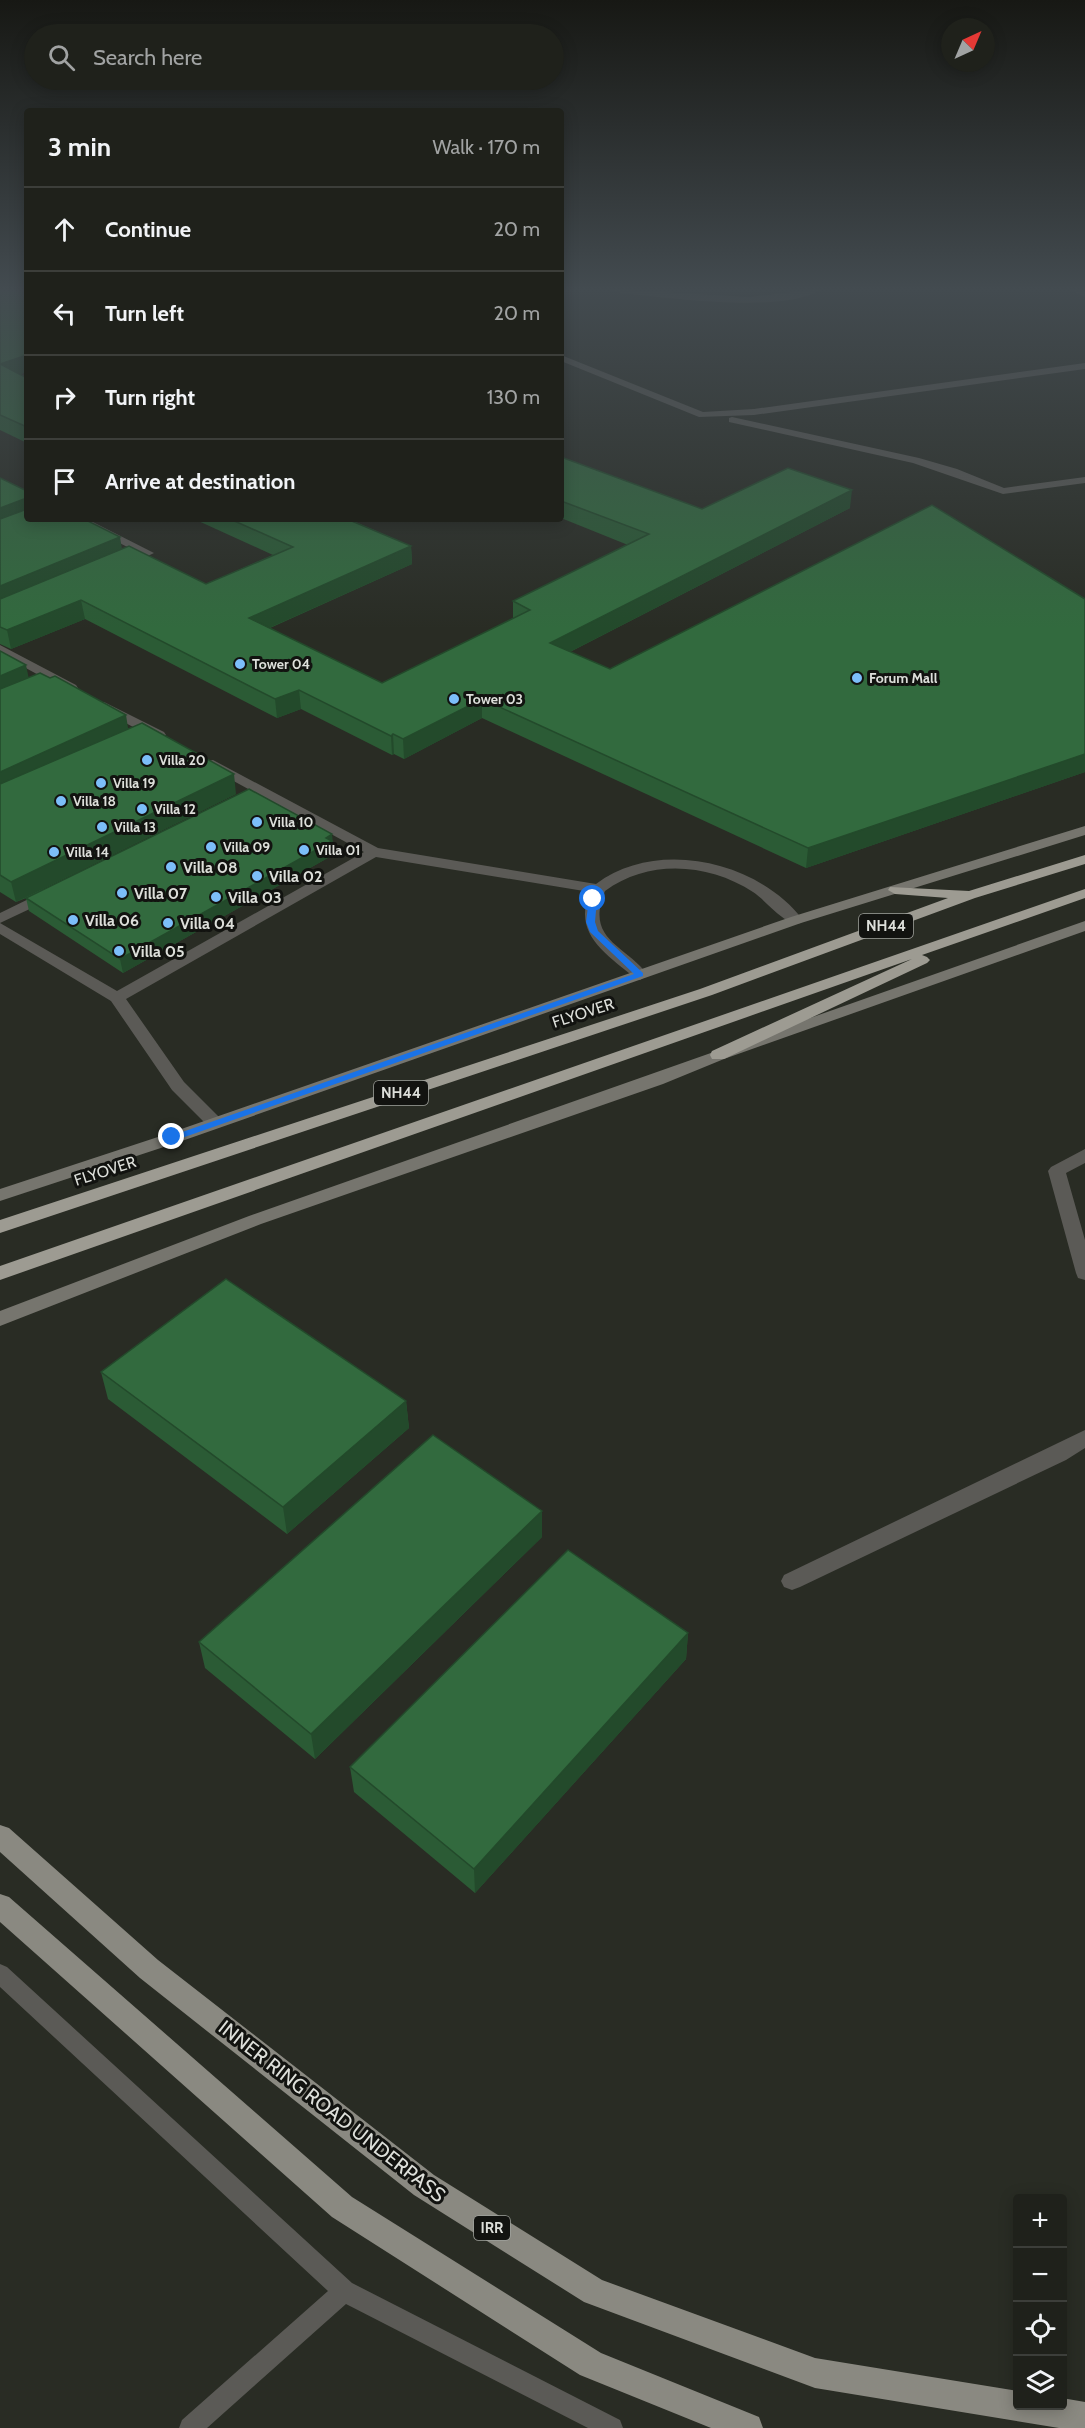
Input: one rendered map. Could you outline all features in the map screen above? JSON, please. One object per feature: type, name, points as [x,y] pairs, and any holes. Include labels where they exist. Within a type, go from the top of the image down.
[{"type":"highway","name":"NH44","points":[[970,895],[1085,859]]},
{"type":"highway","points":[[895,890],[970,895]]},
{"type":"highway","name":"NH44","points":[[0,1273],[668,1037],[1085,893]]},
{"type":"highway","name":"FLYOVER","points":[[0,1227],[684,1000],[970,895]]},
{"type":"highway","points":[[718,1055],[920,962],[939,945]]},
{"type":"main road","name":"INNER RING ROAD UNDERPASS","points":[[0,1836],[149,1969],[424,2186],[594,2292],[815,2373],[1085,2417]]},
{"type":"main road","points":[[0,1906],[342,2207],[591,2364],[748,2428]]},
{"type":"street","points":[[671,402],[702,415],[811,435],[915,460],[953,471],[1003,491],[1085,480]]},
{"type":"street","points":[[702,415],[754,412],[824,402]]},
{"type":"street","points":[[84,522],[148,553],[116,566]]},
{"type":"street","points":[[0,649],[172,742]]},
{"type":"street","points":[[37,688],[56,680]]},
{"type":"street","points":[[132,741],[153,731]]},
{"type":"street","points":[[201,758],[374,852],[599,889]]},
{"type":"street","points":[[239,800],[260,790]]},
{"type":"street","points":[[0,1195],[215,1123],[796,921],[1085,830]]},
{"type":"street","points":[[117,998],[374,852]]},
{"type":"street","points":[[640,975],[594,932],[591,910],[599,889],[620,874],[648,866],[709,866],[741,878],[758,888],[796,921]]},
{"type":"street","points":[[0,919],[62,888]]},
{"type":"street","points":[[0,1319],[255,1220],[657,1080],[718,1055],[1085,926]]},
{"type":"street","points":[[0,928],[117,998],[178,1086],[215,1123]]},
{"type":"street","points":[[1085,1155],[1057,1171],[1085,1273]]},
{"type":"street","points":[[792,1581],[1059,1454],[1085,1438]]},
{"type":"lane","points":[[0,1974],[344,2291],[612,2428]]},
{"type":"lane","points":[[190,2428],[344,2291]]},
{"type":"building","points":[[0,402],[24,402],[24,426],[0,415]]},
{"type":"building","points":[[564,458],[702,509],[788,468],[852,490],[550,643],[610,669],[932,505],[1085,599],[1085,754],[808,848],[482,699],[403,739],[393,734],[391,736],[299,690],[275,699],[81,600],[7,630],[0,627],[0,599],[129,546],[206,584],[293,547],[237,522],[354,522],[411,546],[249,618],[382,683],[530,610],[513,601],[649,534],[564,502]]},
{"type":"building","points":[[0,478],[24,490],[24,499],[0,508]]},
{"type":"building","points":[[24,510],[24,522],[90,522],[120,537],[0,586],[0,519]]},
{"type":"building","points":[[0,651],[26,665],[0,676]]},
{"type":"building","points":[[40,673],[50,678],[55,676],[126,715],[0,772],[0,689]]},
{"type":"building","points":[[142,723],[234,774],[11,882],[0,875],[0,784]]},
{"type":"building","points":[[249,789],[332,834],[326,838],[332,841],[120,959],[26,898]]},
{"type":"building","points":[[226,1279],[406,1401],[283,1507],[101,1372]]},
{"type":"building","points":[[433,1435],[542,1511],[311,1734],[199,1642]]},
{"type":"building","points":[[568,1550],[688,1633],[474,1869],[350,1767]]},
{"type":"place","name":"Tower 04","points":[[240,664]]},
{"type":"place","name":"Forum Mall","points":[[857,678]]},
{"type":"place","name":"Tower 03","points":[[454,699]]},
{"type":"place","name":"Villa 20","points":[[147,760]]},
{"type":"place","name":"Villa 19","points":[[101,783]]},
{"type":"place","name":"Villa 18","points":[[61,801]]},
{"type":"place","name":"Villa 12","points":[[142,809]]},
{"type":"place","name":"Villa 10","points":[[257,822]]},
{"type":"place","name":"Villa 13","points":[[102,827]]},
{"type":"place","name":"Villa 09","points":[[211,847]]},
{"type":"place","name":"Villa 01","points":[[304,850]]},
{"type":"place","name":"Villa 14","points":[[54,852]]},
{"type":"place","name":"Villa 08","points":[[171,867]]},
{"type":"place","name":"Villa 02","points":[[257,876]]},
{"type":"place","name":"Villa 07","points":[[122,893]]},
{"type":"place","name":"Villa 03","points":[[216,897]]},
{"type":"place","name":"Villa 06","points":[[73,920]]},
{"type":"place","name":"Villa 04","points":[[168,923]]},
{"type":"place","name":"Villa 05","points":[[119,951]]},
{"type":"route","points":[[172,1137],[640,975],[604,944],[594,932],[591,922],[593,899]]}]
